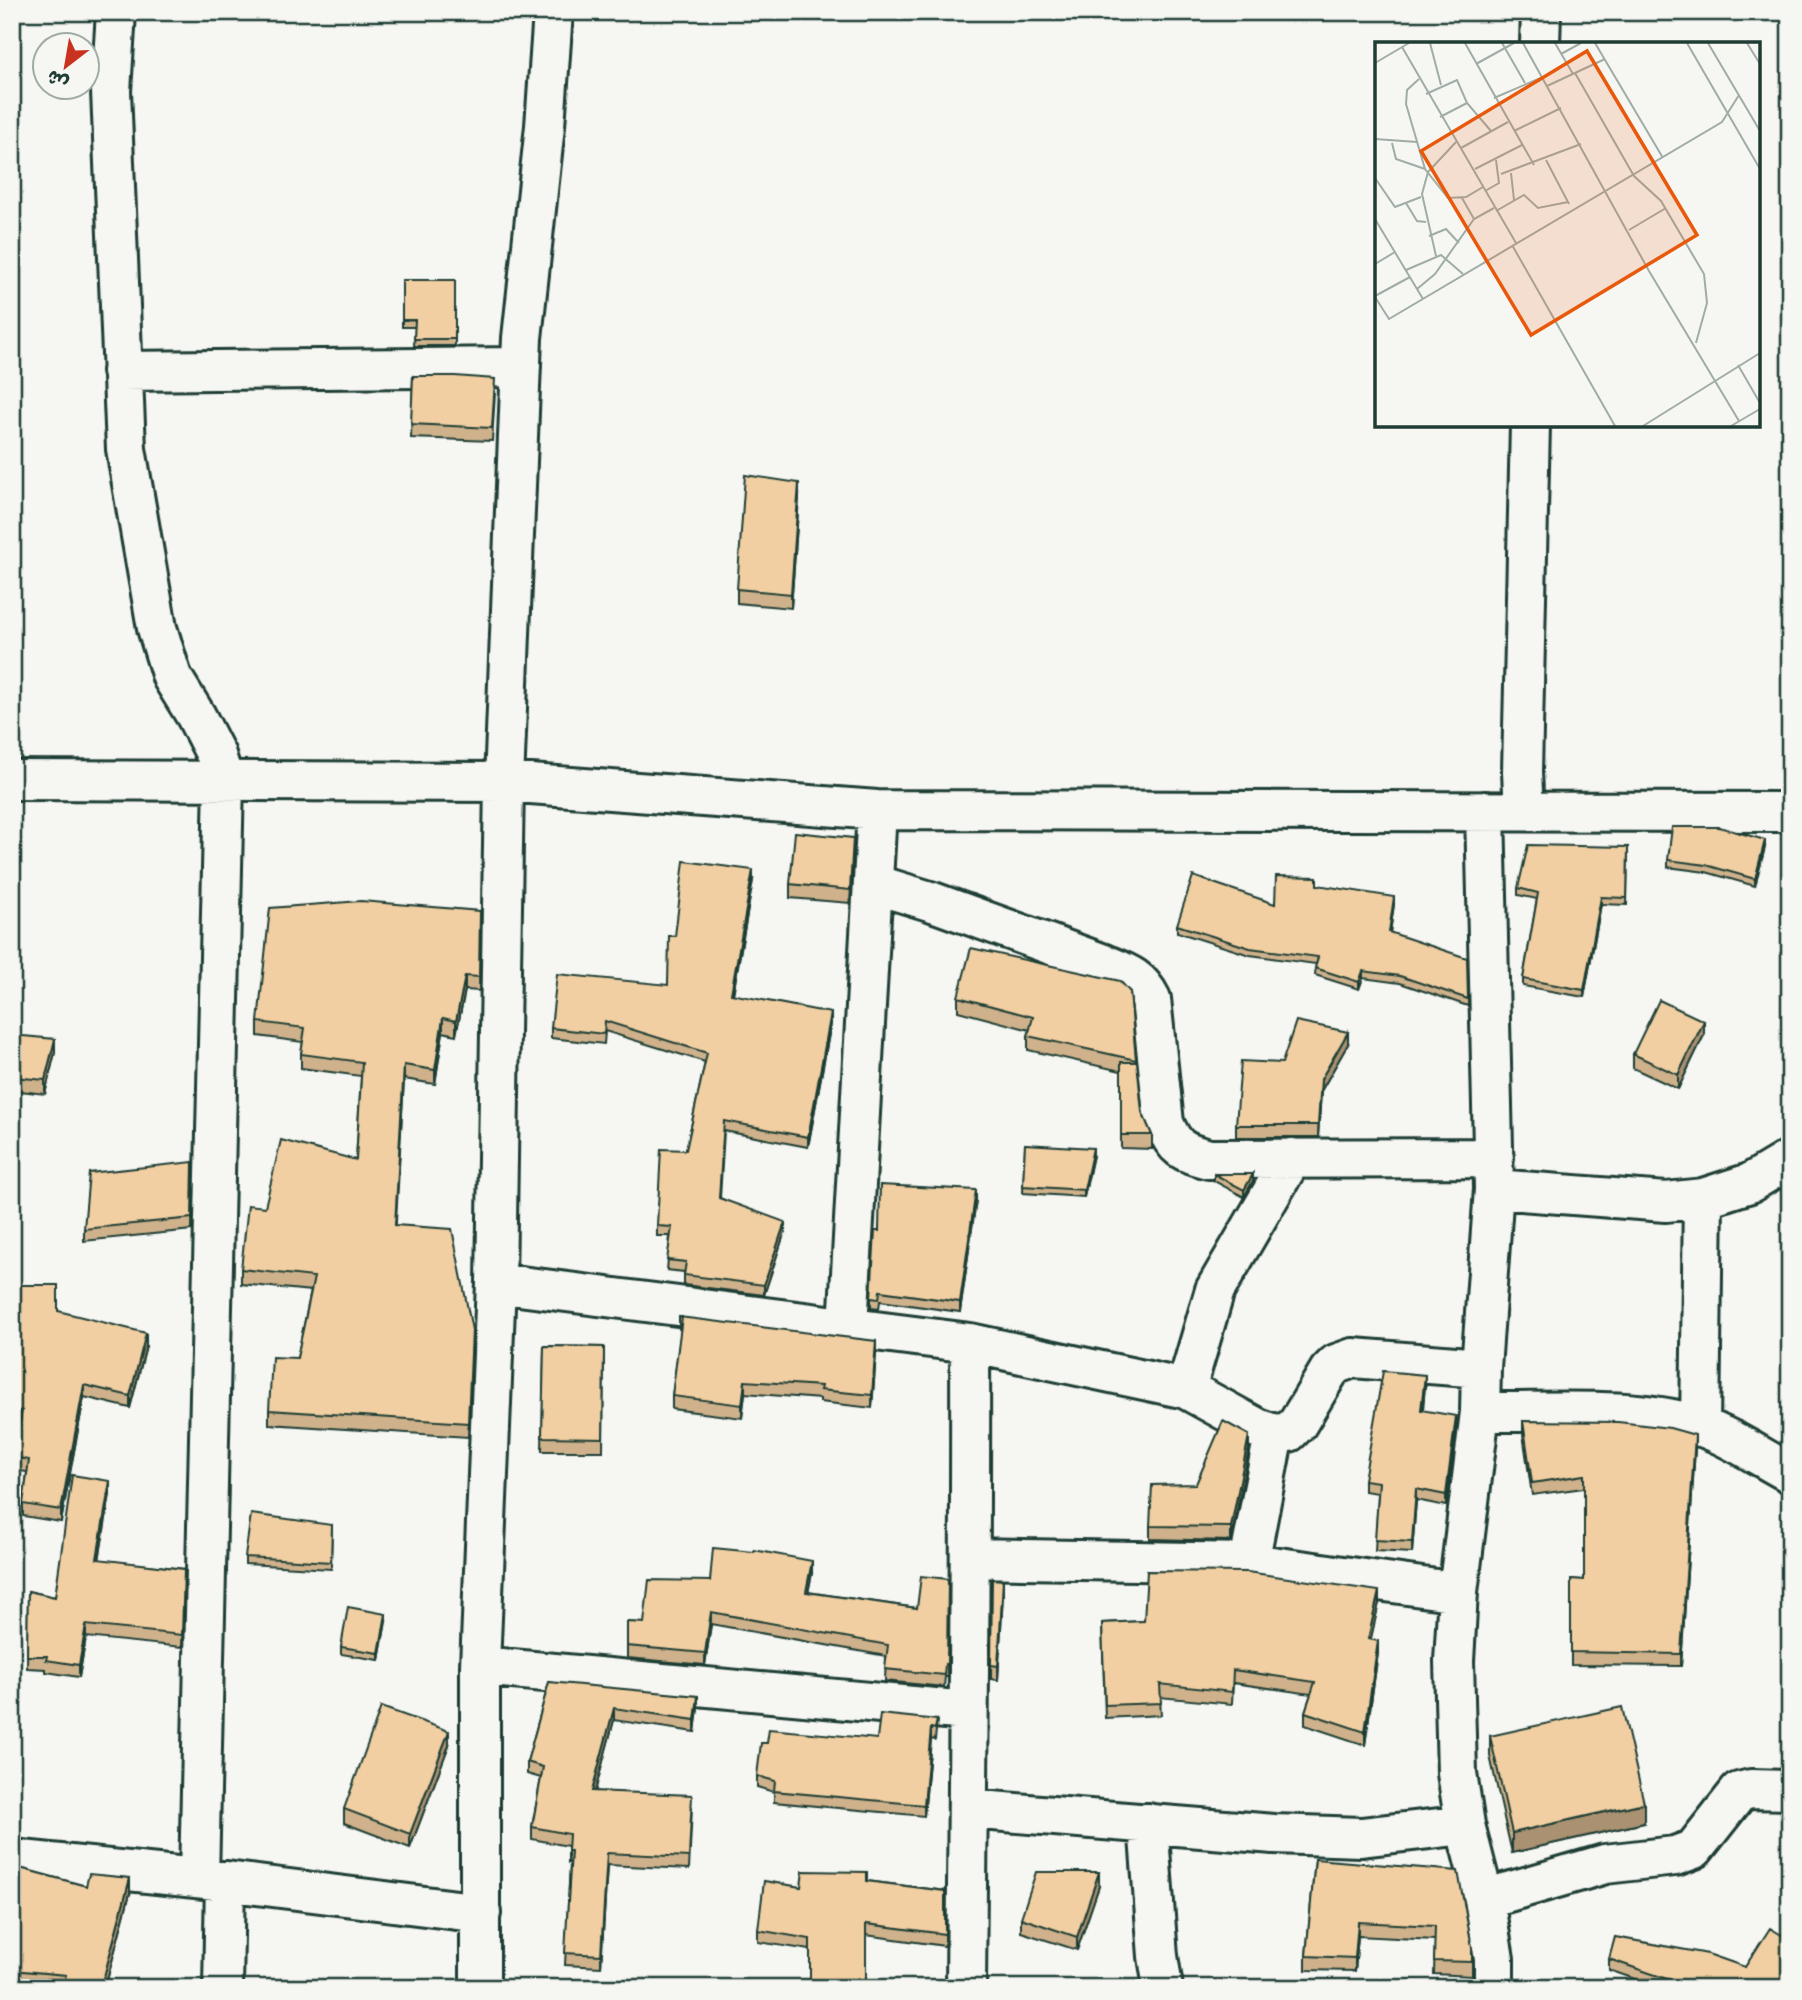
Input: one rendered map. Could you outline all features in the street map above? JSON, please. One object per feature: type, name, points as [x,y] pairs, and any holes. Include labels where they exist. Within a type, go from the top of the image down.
[{"type":"street","points":[[116,12],[111,91],[126,449],[157,628],[172,677],[216,755],[224,781],[212,1880],[223,1988]]},
{"type":"street","points":[[480,1988],[480,1666],[496,1283],[504,782],[521,367],[554,12]]},
{"type":"street","points":[[1540,42],[1541,12]]},
{"type":"street","points":[[122,370],[521,367]]},
{"type":"street","points":[[1524,811],[1522,772],[1531,427]]},
{"type":"street","points":[[12,780],[504,782],[877,810],[1790,812]]},
{"type":"street","points":[[848,1327],[877,810]]},
{"type":"street","points":[[1485,811],[1494,1173],[1480,1412],[1458,1592],[1454,1661],[1457,1773],[1465,1825],[1484,1899],[1494,1959],[1494,1988]]},
{"type":"street","points":[[874,884],[933,902],[1129,975],[1144,984],[1150,999],[1164,1123],[1172,1142],[1186,1153],[1209,1159],[1292,1158],[1494,1173],[1666,1202],[1703,1198],[1750,1183],[1790,1159]]},
{"type":"street","points":[[1186,1389],[1215,1290],[1292,1158]]},
{"type":"street","points":[[1700,1427],[1703,1198]]},
{"type":"street","points":[[496,1283],[970,1343],[1186,1389],[1257,1428],[1274,1434],[1289,1432],[1298,1423],[1329,1371],[1345,1360],[1353,1358],[1481,1368]]},
{"type":"street","points":[[965,1988],[971,1558],[970,1343]]},
{"type":"street","points":[[1480,1412],[1634,1413],[1664,1417],[1700,1427],[1790,1473]]},
{"type":"street","points":[[1249,1563],[1274,1434]]},
{"type":"street","points":[[971,1558],[1249,1563],[1458,1592]]},
{"type":"street","points":[[480,1666],[967,1711]]},
{"type":"street","points":[[1484,1899],[1605,1864],[1675,1856],[1694,1849],[1739,1792],[1751,1788],[1790,1790]]},
{"type":"street","points":[[968,1809],[1274,1834],[1361,1837],[1465,1825]]},
{"type":"street","points":[[1148,1823],[1163,1988]]},
{"type":"street","points":[[12,1859],[481,1913]]},
{"type":"building","points":[[402,280],[455,280],[455,339],[414,339],[415,320],[402,320]]},
{"type":"building","points":[[413,376],[495,379],[492,428],[411,424]]},
{"type":"building","points":[[745,475],[799,483],[791,594],[737,589]]},
{"type":"building","points":[[1672,827],[1719,827],[1765,840],[1755,879],[1706,865],[1668,860]]},
{"type":"building","points":[[795,832],[853,838],[850,890],[790,884]]},
{"type":"building","points":[[1528,845],[1628,847],[1627,898],[1601,897],[1584,990],[1523,979],[1538,893],[1518,888]]},
{"type":"building","points":[[684,861],[753,870],[731,994],[831,1013],[808,1137],[724,1121],[719,1198],[785,1222],[764,1285],[684,1275],[686,1262],[667,1260],[672,1227],[657,1226],[661,1149],[686,1150],[707,1053],[605,1021],[604,1034],[551,1028],[557,974],[668,985],[669,936],[675,936]]},
{"type":"building","points":[[1193,876],[1275,904],[1276,876],[1317,877],[1317,885],[1394,897],[1389,932],[1467,958],[1468,999],[1400,976],[1363,971],[1359,982],[1315,968],[1318,957],[1250,948],[1177,925]]},
{"type":"building","points":[[361,901],[480,911],[479,977],[465,976],[456,1021],[443,1018],[435,1070],[404,1065],[395,1225],[452,1229],[472,1330],[468,1423],[269,1410],[272,1357],[297,1358],[314,1277],[241,1269],[248,1205],[265,1207],[281,1140],[356,1160],[362,1062],[301,1054],[305,1028],[258,1022],[270,908]]},
{"type":"building","points":[[971,948],[1120,981],[1130,992],[1136,1060],[1028,1036],[1033,1017],[958,997]]},
{"type":"building","points":[[1659,1000],[1704,1021],[1678,1075],[1633,1054]]},
{"type":"building","points":[[1296,1021],[1348,1032],[1321,1079],[1318,1125],[1236,1125],[1241,1061],[1282,1063]]},
{"type":"building","points":[[12,1035],[55,1039],[45,1080],[12,1077]]},
{"type":"building","points":[[1121,1062],[1137,1062],[1142,1112],[1152,1135],[1121,1135]]},
{"type":"building","points":[[1025,1144],[1093,1148],[1084,1190],[1023,1186]]},
{"type":"building","points":[[193,1162],[192,1218],[84,1229],[89,1173]]},
{"type":"building","points":[[1214,1174],[1253,1174],[1244,1190]]},
{"type":"building","points":[[880,1185],[976,1190],[960,1302],[880,1291],[879,1299],[871,1298],[875,1231],[879,1231]]},
{"type":"building","points":[[12,1285],[58,1285],[58,1311],[146,1333],[130,1396],[84,1385],[61,1510],[23,1504],[29,1460],[13,1457],[22,1411],[12,1410]]},
{"type":"building","points":[[682,1317],[876,1341],[872,1395],[820,1390],[821,1386],[745,1381],[742,1405],[672,1396]]},
{"type":"building","points":[[544,1346],[604,1347],[603,1438],[542,1437]]},
{"type":"building","points":[[1383,1371],[1425,1375],[1421,1410],[1456,1416],[1446,1495],[1416,1489],[1412,1542],[1375,1540],[1379,1482],[1364,1480]]},
{"type":"building","points":[[1790,1371],[1790,1401],[1786,1399]]},
{"type":"building","points":[[1223,1421],[1249,1435],[1231,1527],[1150,1526],[1152,1485],[1196,1484]]},
{"type":"building","points":[[1523,1421],[1618,1422],[1670,1428],[1695,1435],[1681,1654],[1571,1652],[1571,1579],[1584,1580],[1584,1475],[1532,1483]]},
{"type":"building","points":[[72,1475],[110,1481],[97,1559],[184,1569],[182,1635],[86,1625],[79,1665],[46,1660],[47,1656],[27,1656],[28,1591],[55,1597]]},
{"type":"building","points":[[251,1514],[332,1525],[331,1562],[245,1557]]},
{"type":"building","points":[[713,1548],[754,1550],[812,1561],[806,1592],[917,1608],[921,1576],[948,1579],[947,1665],[945,1664],[944,1675],[885,1669],[888,1645],[711,1612],[705,1653],[627,1646],[627,1622],[644,1623],[649,1580],[710,1581]]},
{"type":"building","points":[[1147,1571],[1247,1572],[1379,1591],[1368,1639],[1378,1641],[1365,1732],[1305,1712],[1315,1682],[1233,1670],[1232,1692],[1160,1684],[1161,1703],[1105,1705],[1102,1623],[1144,1621]]},
{"type":"building","points":[[992,1579],[1003,1580],[998,1666],[991,1665]]},
{"type":"building","points":[[348,1607],[386,1614],[379,1653],[341,1647]]},
{"type":"building","points":[[549,1682],[698,1696],[695,1720],[614,1708],[592,1791],[692,1795],[689,1857],[607,1853],[601,1955],[565,1953],[571,1851],[568,1851],[569,1834],[532,1827],[543,1767],[527,1762]]},
{"type":"building","points":[[381,1707],[449,1731],[410,1834],[344,1809]]},
{"type":"building","points":[[1622,1707],[1644,1803],[1512,1833],[1490,1736]]},
{"type":"building","points":[[880,1714],[937,1720],[935,1729],[931,1728],[924,1805],[774,1791],[775,1781],[757,1776],[761,1743],[767,1743],[769,1729],[877,1739]]},
{"type":"building","points":[[1315,1859],[1458,1871],[1472,1947],[1472,1962],[1434,1961],[1435,1926],[1358,1922],[1355,1958],[1306,1956]]},
{"type":"building","points":[[12,1866],[86,1886],[89,1874],[130,1878],[101,1988],[63,1988],[66,1975],[12,1970]]},
{"type":"building","points":[[803,1871],[867,1872],[867,1881],[945,1891],[945,1934],[866,1924],[866,1988],[810,1988],[810,1939],[758,1930],[764,1881],[801,1887]]},
{"type":"building","points":[[1036,1872],[1099,1872],[1077,1937],[1021,1918]]},
{"type":"building","points":[[1770,1928],[1790,1940],[1790,1988],[1693,1988],[1609,1959],[1615,1937],[1708,1954],[1745,1967]]}]
